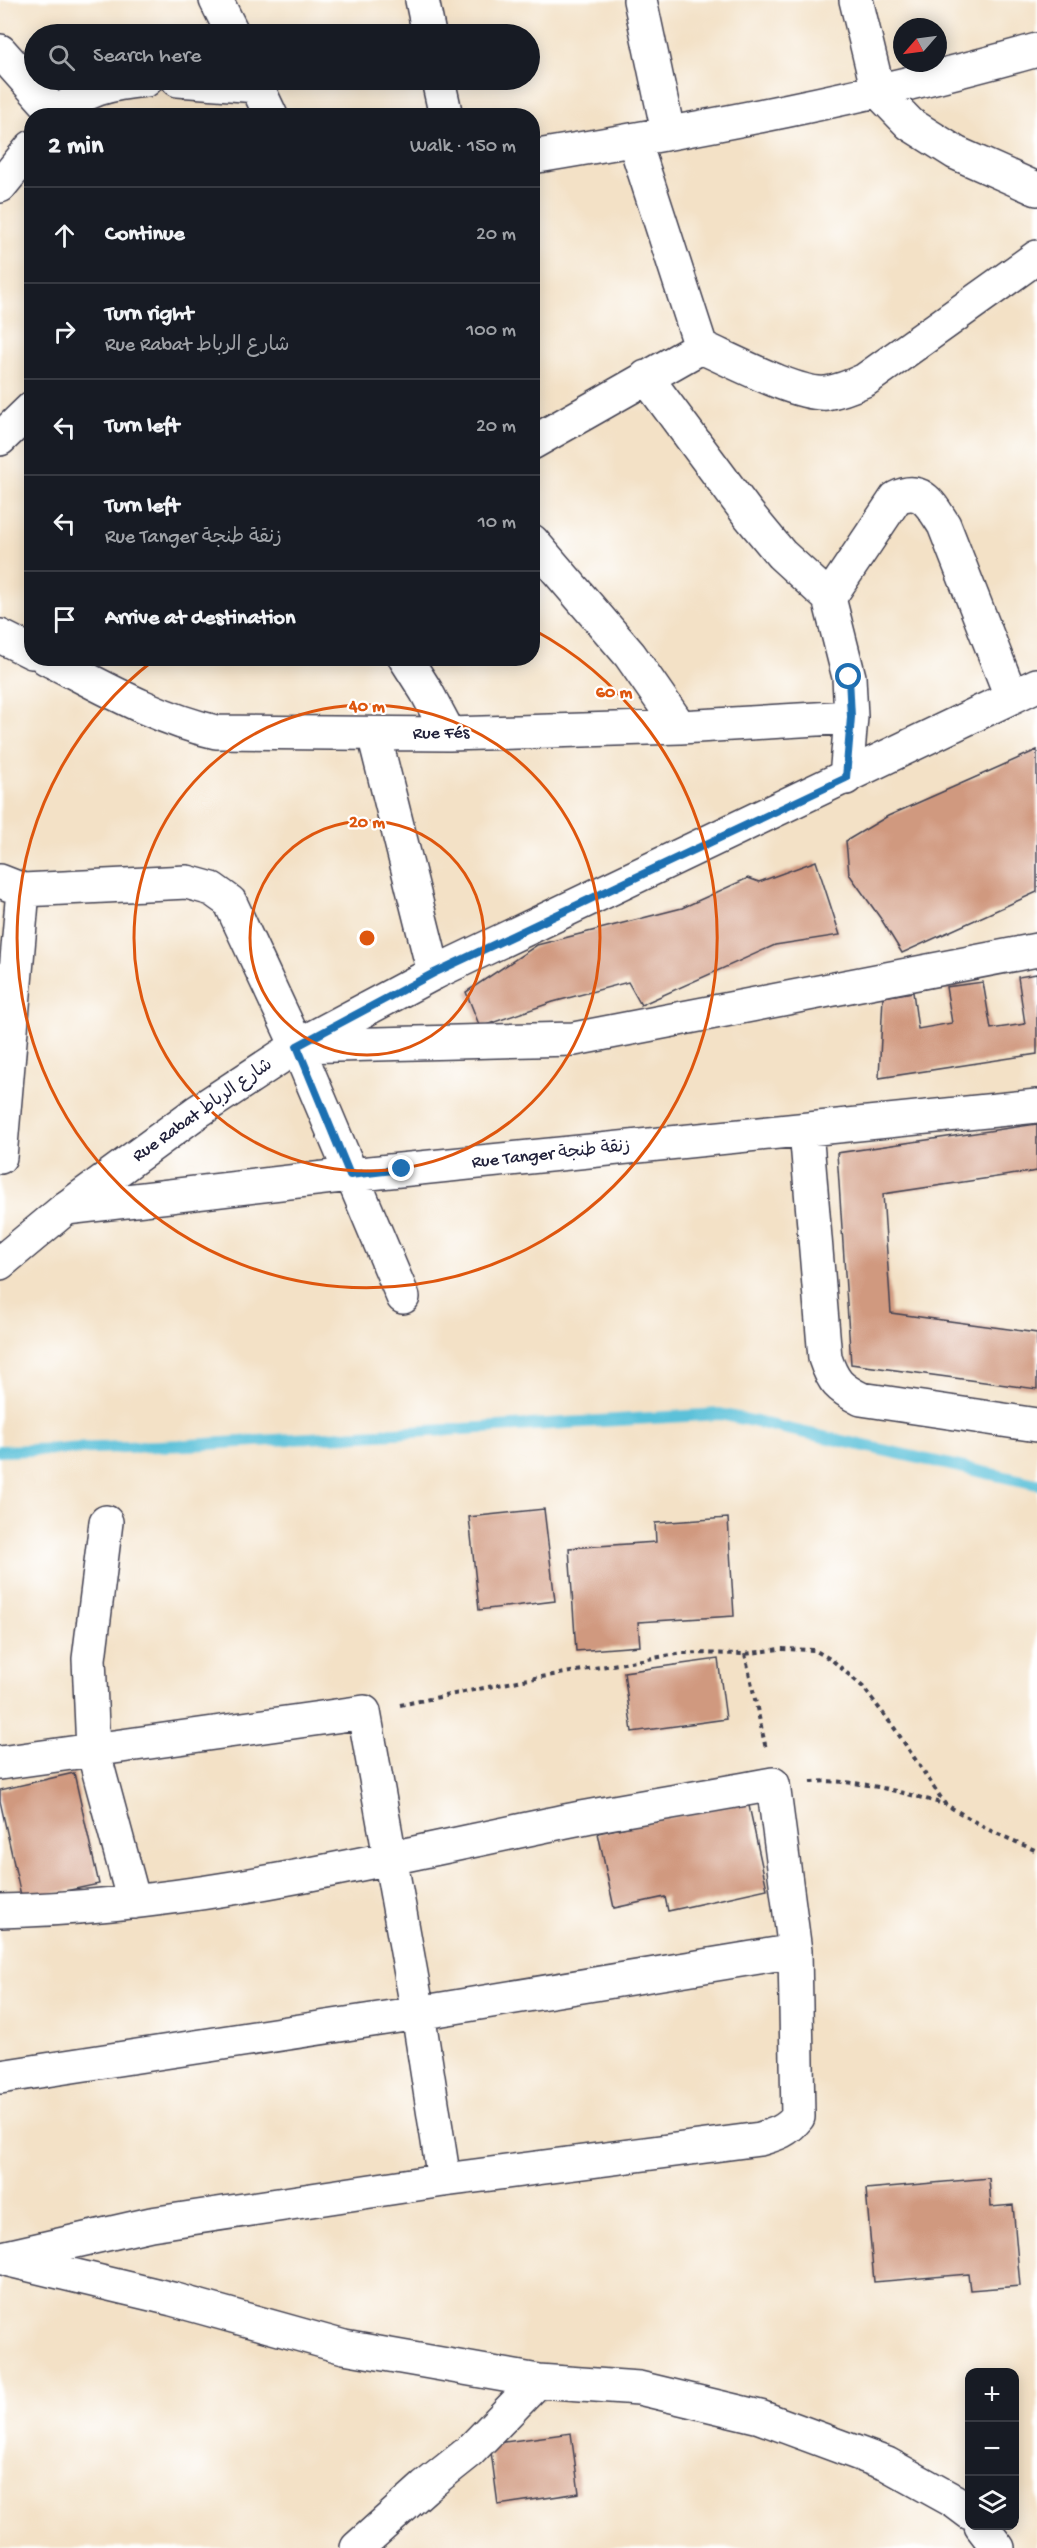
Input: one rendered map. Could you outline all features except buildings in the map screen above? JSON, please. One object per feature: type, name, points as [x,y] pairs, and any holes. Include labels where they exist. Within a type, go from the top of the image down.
[{"type":"street","points":[[216,0],[228,24]]},
{"type":"street","points":[[422,0],[427,24]]},
{"type":"street","points":[[640,0],[668,132]]},
{"type":"street","points":[[856,0],[878,91],[910,124],[956,153],[1037,189]]},
{"type":"street","points":[[540,156],[752,118],[878,91],[1037,50]]},
{"type":"street","points":[[0,51],[24,78]]},
{"type":"street","points":[[35,90],[51,108]]},
{"type":"street","points":[[64,108],[94,90]]},
{"type":"street","points":[[258,90],[267,108]]},
{"type":"street","points":[[440,90],[444,108]]},
{"type":"street","points":[[634,140],[700,347],[804,392],[824,393],[843,390],[866,380],[1037,257]]},
{"type":"street","points":[[0,186],[24,157]]},
{"type":"street","points":[[540,438],[700,347]]},
{"type":"street","points":[[646,377],[748,514],[782,554],[829,598],[849,677],[851,717],[846,778]]},
{"type":"street","points":[[0,439],[24,416]]},
{"type":"street","points":[[829,598],[896,498],[907,492],[919,495],[931,505],[944,525],[1024,690]]},
{"type":"street","points":[[540,550],[630,654],[680,727]]},
{"type":"street","points":[[0,636],[24,647]]},
{"type":"street","name":"Rue Fés","points":[[62,666],[159,714],[187,725],[206,730],[255,734],[449,735],[680,727],[851,717]]},
{"type":"street","points":[[410,666],[449,735]]},
{"type":"street","name":"Rue Rabat شارع الرباط","points":[[0,1263],[66,1208],[197,1112],[297,1046],[434,973],[846,778],[1024,690]]},
{"type":"street","points":[[374,734],[434,973]]},
{"type":"street","points":[[0,1157],[12,885],[187,882],[212,889],[230,902],[238,916],[297,1046],[403,1297]]},
{"type":"street","points":[[297,1046],[574,1039],[1037,950]]},
{"type":"street","name":"Rue Tanger زنقة طنجة","points":[[66,1208],[350,1175],[1037,1106]]},
{"type":"street","points":[[806,1130],[825,1358],[831,1374],[841,1389],[861,1399],[1037,1425]]},
{"type":"street","points":[[106,1522],[89,1659],[93,1750],[134,1902]]},
{"type":"street","points":[[0,1763],[364,1712],[418,2013],[444,2180]]},
{"type":"street","points":[[0,1911],[56,1910],[175,1899],[391,1859],[583,1818],[773,1784],[795,1951],[798,2117],[789,2128],[760,2139],[444,2180],[151,2224],[1,2257]]},
{"type":"street","points":[[0,2078],[795,1951]]},
{"type":"street","points":[[1,2257],[172,2299],[344,2346],[538,2381],[639,2388],[760,2418],[887,2464],[954,2501],[965,2510]]},
{"type":"street","points":[[357,2548],[425,2487],[469,2452],[538,2381]]},
{"type":"street","points":[[984,2530],[998,2548]]},
{"type":"path","points":[[364,1712],[523,1680],[683,1653],[745,1653],[779,1649],[814,1650],[832,1660],[863,1687],[895,1729],[945,1804]]},
{"type":"path","points":[[745,1653],[773,1784],[827,1780],[877,1786],[945,1804],[989,1830],[1037,1851]]},
{"type":"waterway","points":[[0,1451],[189,1445],[720,1414],[1037,1484]]},
{"type":"route","points":[[402,1169],[350,1175],[297,1046],[434,973],[846,778],[851,717],[849,677]]}]
